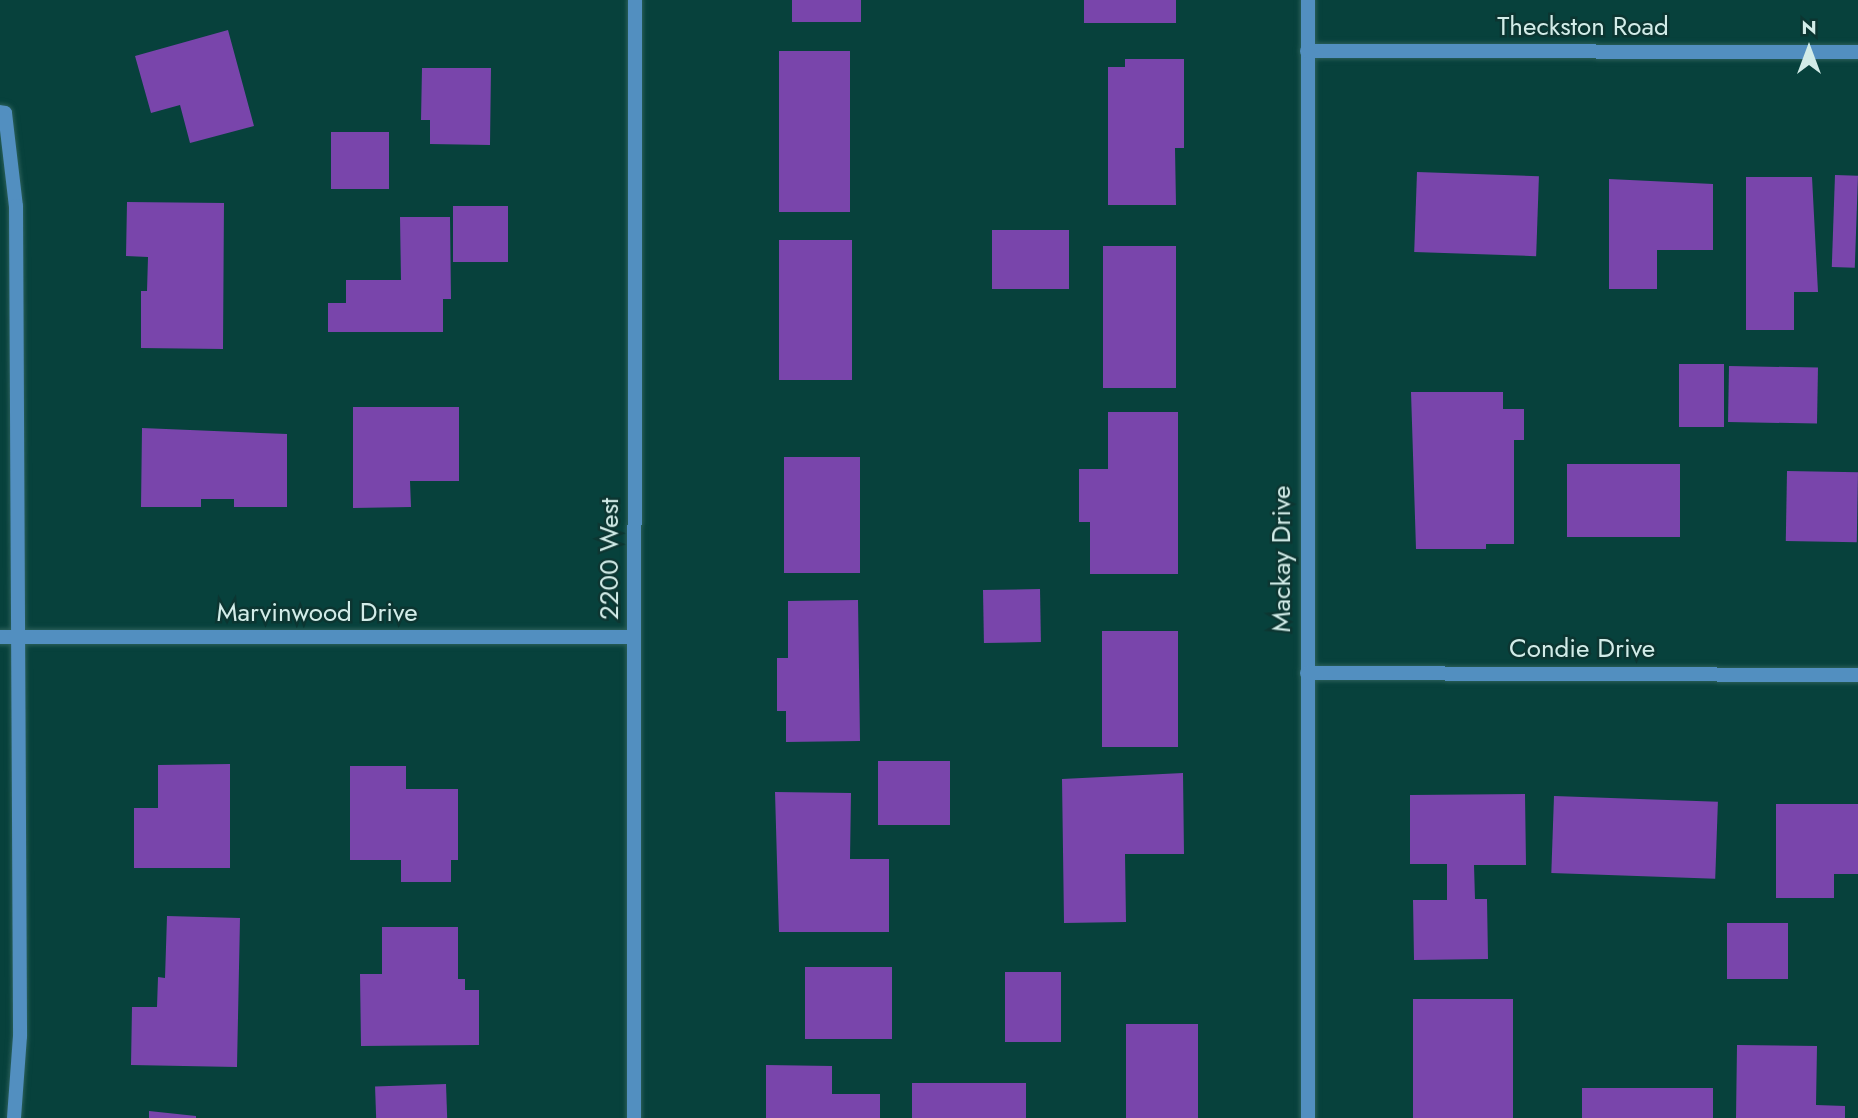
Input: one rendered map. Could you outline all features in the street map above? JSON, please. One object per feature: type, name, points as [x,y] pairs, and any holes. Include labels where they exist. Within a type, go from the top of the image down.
[{"type":"street","name":"2200 West","points":[[634,1118],[635,0]]},
{"type":"street","name":"Mackay Drive","points":[[1308,0],[1308,1118]]},
{"type":"street","name":"Theckston Road","points":[[1307,51],[1858,52]]},
{"type":"street","points":[[2,112],[16,206],[20,1036],[14,1118]]},
{"type":"street","name":"Marvinwood Drive","points":[[0,637],[634,637]]},
{"type":"street","name":"Condie Drive","points":[[1307,673],[1858,675]]},
{"type":"building","points":[[792,0],[861,0],[861,22],[792,22]]},
{"type":"building","points":[[1084,0],[1176,0],[1176,23],[1084,23]]},
{"type":"building","points":[[228,30],[254,126],[190,143],[180,105],[151,113],[135,56]]},
{"type":"building","points":[[779,51],[850,51],[850,212],[779,212]]},
{"type":"building","points":[[1125,59],[1184,59],[1184,148],[1175,148],[1176,205],[1108,205],[1108,67],[1125,67]]},
{"type":"building","points":[[422,68],[491,68],[490,145],[430,144],[430,120],[421,120]]},
{"type":"building","points":[[331,132],[389,132],[389,189],[331,189]]},
{"type":"building","points":[[1417,172],[1539,176],[1536,256],[1414,252]]},
{"type":"building","points":[[1835,175],[1858,176],[1855,268],[1832,267]]},
{"type":"building","points":[[1746,177],[1812,177],[1818,292],[1794,292],[1794,330],[1746,330]]},
{"type":"building","points":[[1609,179],[1713,184],[1713,250],[1657,250],[1657,289],[1609,289]]},
{"type":"building","points":[[127,202],[224,203],[223,349],[141,348],[141,291],[147,291],[148,257],[126,256]]},
{"type":"building","points":[[453,206],[508,206],[508,262],[453,262]]},
{"type":"building","points":[[400,217],[450,217],[451,299],[443,299],[443,332],[328,332],[328,303],[346,303],[346,280],[401,280]]},
{"type":"building","points":[[992,230],[1069,230],[1069,289],[992,289]]},
{"type":"building","points":[[779,240],[852,240],[852,380],[779,380]]},
{"type":"building","points":[[1103,246],[1176,246],[1176,388],[1103,388]]},
{"type":"building","points":[[1679,364],[1724,364],[1724,427],[1679,427]]},
{"type":"building","points":[[1729,366],[1818,368],[1817,424],[1728,422]]},
{"type":"building","points":[[1411,392],[1503,392],[1503,409],[1524,409],[1524,440],[1514,440],[1514,544],[1486,544],[1486,549],[1416,549]]},
{"type":"building","points":[[353,407],[459,407],[459,481],[410,481],[411,507],[353,508]]},
{"type":"building","points":[[1108,412],[1178,412],[1178,574],[1090,574],[1090,522],[1079,522],[1079,469],[1108,469]]},
{"type":"building","points":[[142,428],[287,434],[287,507],[234,507],[234,499],[201,499],[201,507],[141,507]]},
{"type":"building","points":[[784,457],[860,457],[860,573],[784,573]]},
{"type":"building","points":[[1567,464],[1680,464],[1680,537],[1567,537]]},
{"type":"building","points":[[1787,471],[1858,472],[1857,542],[1786,541]]},
{"type":"building","points":[[1040,589],[1041,642],[984,643],[983,590]]},
{"type":"building","points":[[858,600],[860,741],[786,742],[786,711],[777,711],[777,658],[788,658],[788,601]]},
{"type":"building","points":[[1102,631],[1178,631],[1178,747],[1102,747]]},
{"type":"building","points":[[878,761],[950,761],[950,825],[878,825]]},
{"type":"building","points":[[230,764],[230,868],[134,868],[134,808],[158,808],[158,765]]},
{"type":"building","points":[[350,766],[406,766],[406,789],[458,789],[458,860],[451,860],[451,882],[401,882],[401,860],[350,860]]},
{"type":"building","points":[[1183,773],[1184,854],[1125,854],[1126,922],[1064,923],[1062,779]]},
{"type":"building","points":[[775,792],[851,793],[850,859],[889,859],[889,932],[779,932]]},
{"type":"building","points":[[1525,794],[1526,865],[1474,865],[1475,899],[1487,899],[1488,959],[1414,960],[1413,900],[1447,900],[1447,864],[1410,864],[1410,795]]},
{"type":"building","points":[[1554,796],[1718,802],[1715,879],[1551,873]]},
{"type":"building","points":[[1776,804],[1858,804],[1858,874],[1834,874],[1834,898],[1776,898]]},
{"type":"building","points":[[167,916],[240,918],[237,1067],[131,1065],[132,1007],[157,1007],[158,977],[165,978]]},
{"type":"building","points":[[1727,923],[1788,923],[1788,979],[1727,979]]},
{"type":"building","points":[[382,927],[458,927],[458,979],[465,979],[465,990],[479,990],[479,1045],[361,1046],[360,974],[382,974]]},
{"type":"building","points":[[805,967],[892,967],[892,1039],[805,1039]]},
{"type":"building","points":[[1005,972],[1061,972],[1061,1042],[1005,1042]]},
{"type":"building","points":[[1413,999],[1513,999],[1513,1118],[1413,1118]]},
{"type":"building","points":[[1126,1024],[1198,1024],[1198,1118],[1126,1118]]},
{"type":"building","points":[[1737,1045],[1817,1046],[1816,1105],[1845,1106],[1845,1118],[1736,1118]]},
{"type":"building","points":[[766,1065],[832,1066],[832,1094],[880,1094],[880,1118],[766,1118]]},
{"type":"building","points":[[912,1083],[1026,1083],[1026,1118],[912,1118]]},
{"type":"building","points":[[446,1084],[447,1118],[376,1118],[375,1086]]},
{"type":"building","points":[[1582,1088],[1713,1088],[1713,1118],[1582,1118]]},
{"type":"building","points":[[149,1111],[196,1116],[196,1118],[149,1118]]}]
